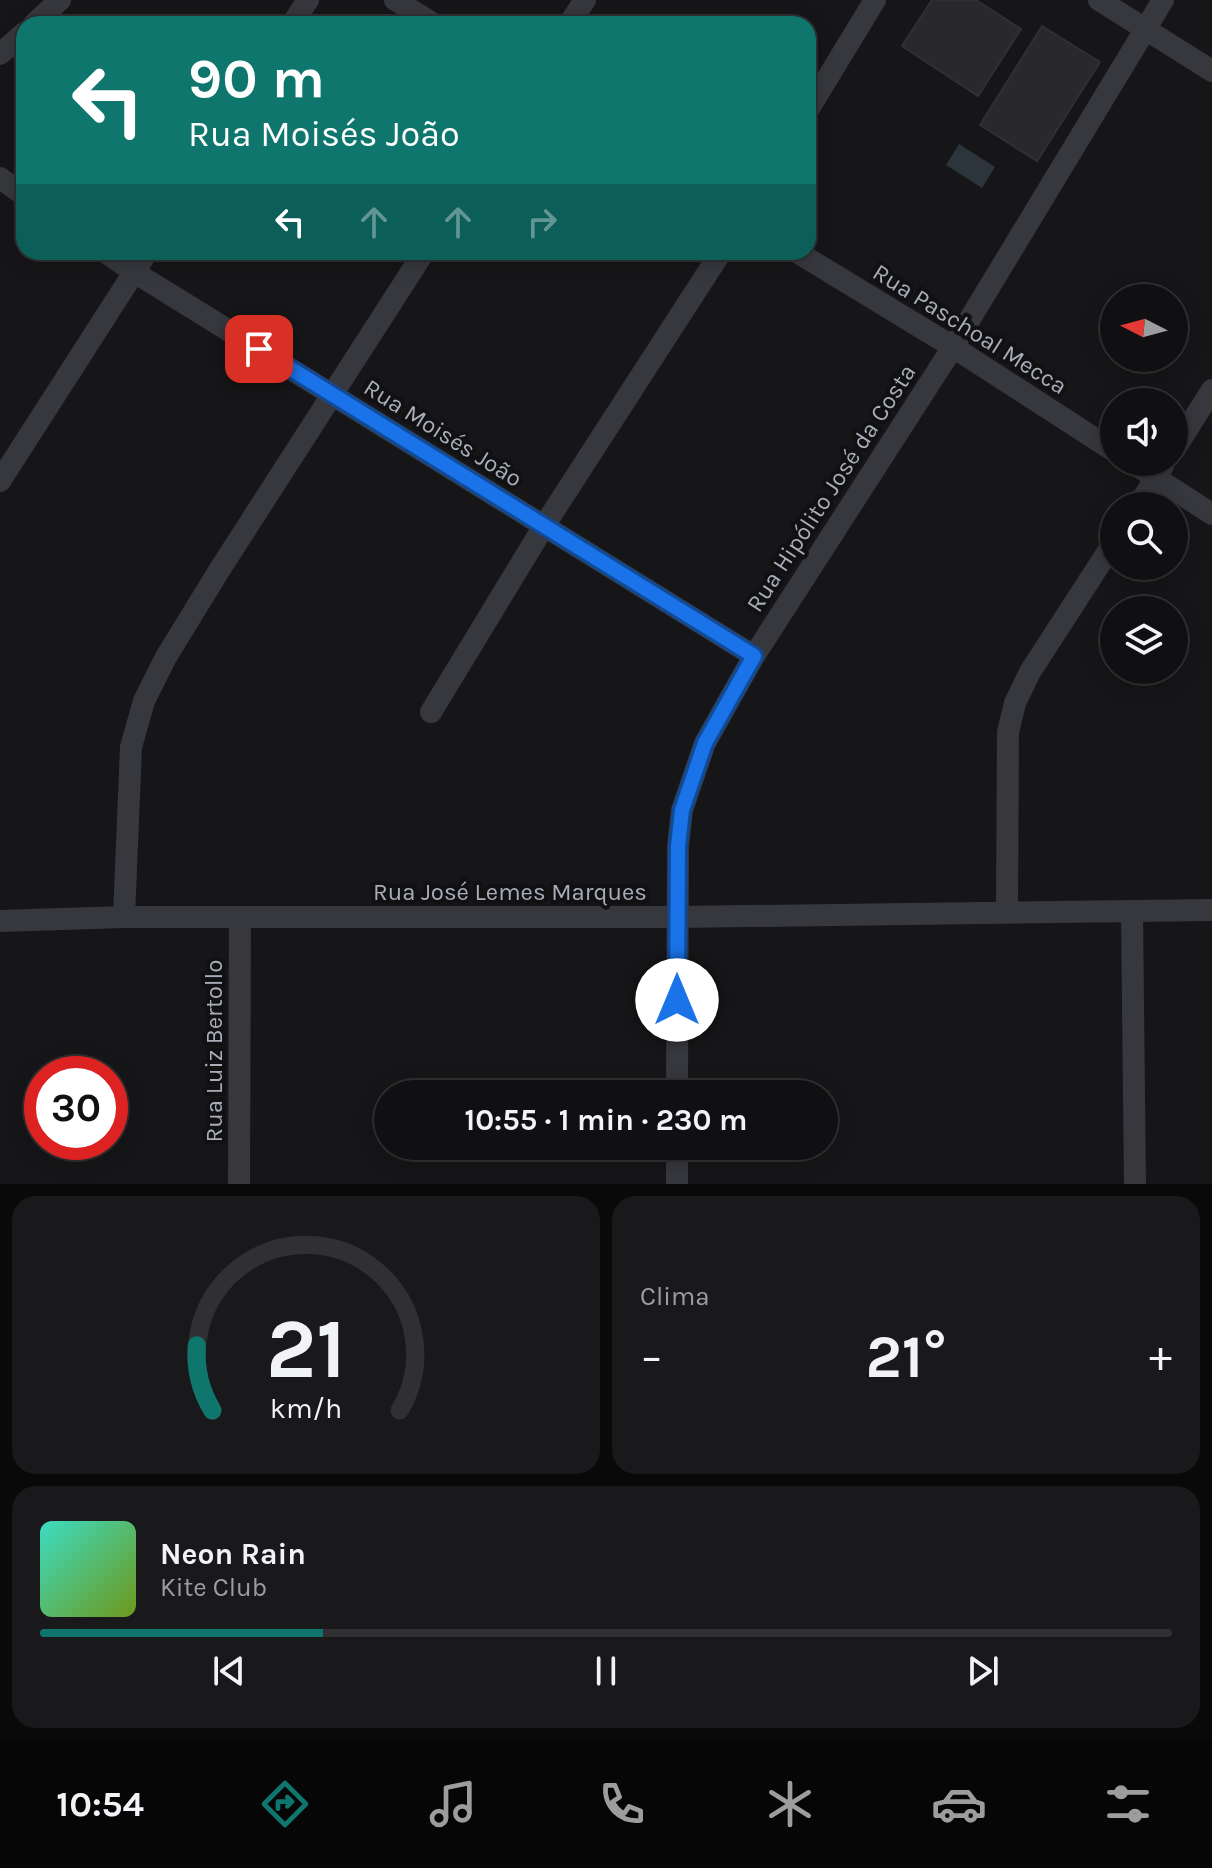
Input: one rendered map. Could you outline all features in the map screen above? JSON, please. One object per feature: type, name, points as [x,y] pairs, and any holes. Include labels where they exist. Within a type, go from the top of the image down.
[{"type":"street","points":[[43,16],[60,0]]},
{"type":"street","points":[[395,0],[421,16]]},
{"type":"street","points":[[816,97],[875,0]]},
{"type":"street","points":[[1099,0],[1212,71]]},
{"type":"street","name":"Rua Hipólito José da Costa","points":[[677,1080],[678,846],[682,810],[705,743],[754,656],[953,347],[1163,0]]},
{"type":"street","points":[[0,54],[16,40]]},
{"type":"street","name":"Rua Moisés João","points":[[117,260],[754,656]]},
{"type":"street","points":[[0,481],[142,260]]},
{"type":"street","points":[[124,917],[131,747],[144,701],[166,657],[220,569],[419,260]]},
{"type":"street","points":[[431,712],[544,526],[716,260]]},
{"type":"street","name":"Rua Paschoal Mecca","points":[[810,260],[1100,442]]},
{"type":"street","points":[[1188,428],[1212,390]]},
{"type":"street","points":[[1168,476],[1212,514]]},
{"type":"street","points":[[1007,913],[1008,732],[1015,703],[1030,672],[1100,564]]},
{"type":"street","name":"Rua José Lemes Marques","points":[[0,921],[124,917],[678,917],[1212,910]]},
{"type":"street","points":[[1132,912],[1135,1184]]},
{"type":"street","name":"Rua Luiz Bertollo","points":[[239,1184],[240,918]]},
{"type":"street","points":[[677,1160],[677,1184]]},
{"type":"shaded area","points":[[959,144],[995,167],[982,188],[946,165]]},
{"type":"building","points":[[932,0],[976,0],[1021,29],[978,96],[902,46]]},
{"type":"building","points":[[1042,26],[1100,62],[1037,161],[980,125]]},
{"type":"route","points":[[259,349],[754,656],[705,743],[682,810],[678,846],[677,1000]]}]
